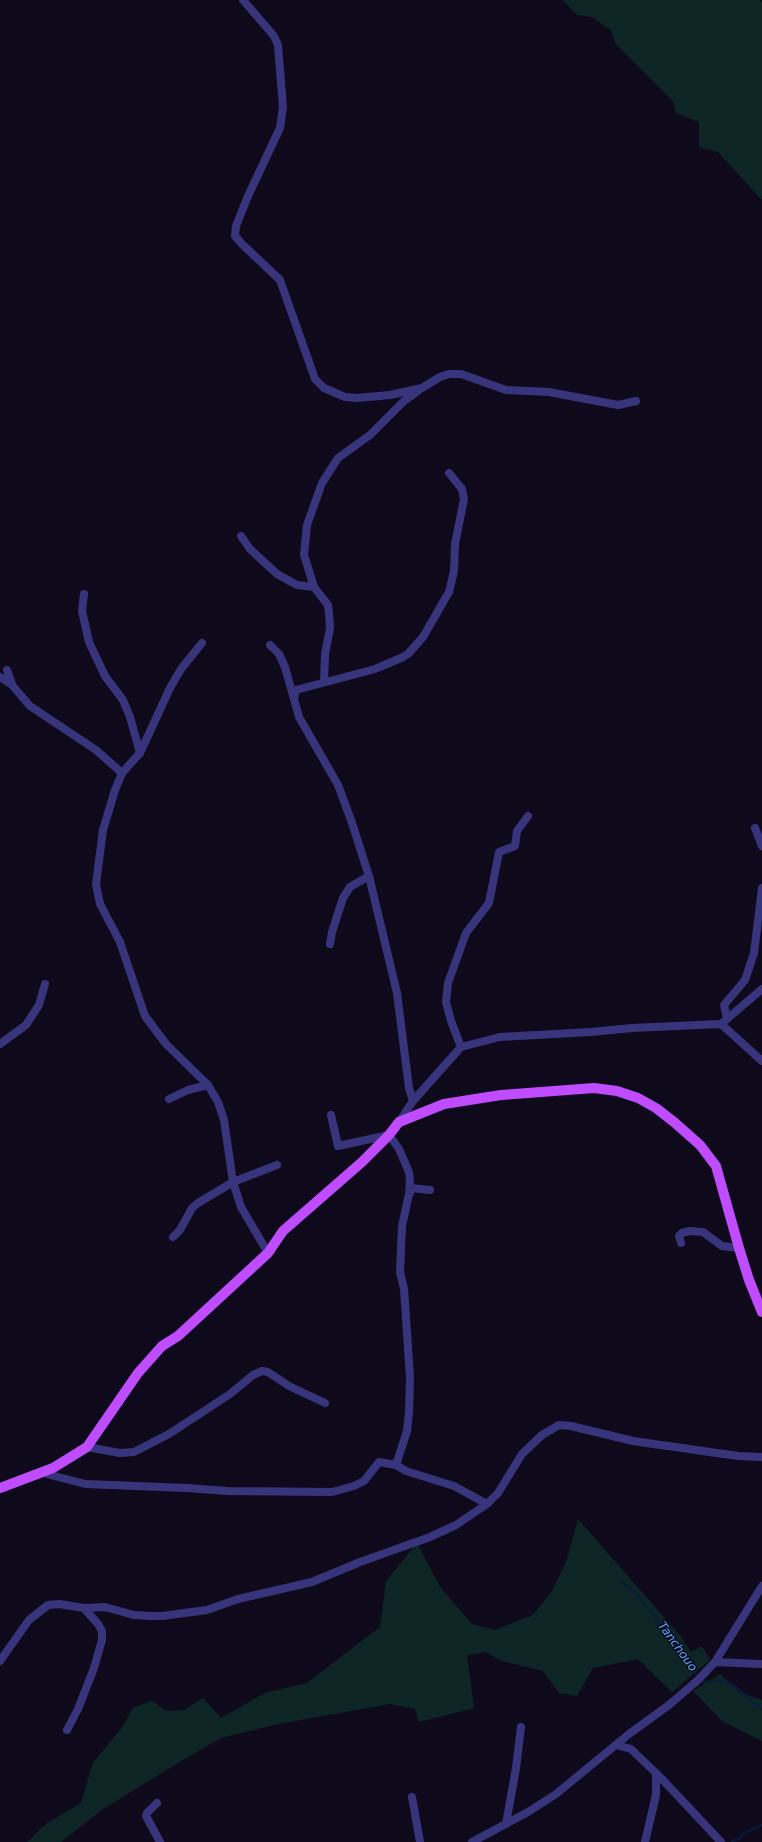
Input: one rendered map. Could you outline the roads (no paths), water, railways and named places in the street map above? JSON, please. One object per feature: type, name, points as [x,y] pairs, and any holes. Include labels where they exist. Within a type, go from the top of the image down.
[{"type":"main road","points":[[0,1488],[43,1473],[87,1447],[138,1373],[162,1346],[178,1336],[268,1253],[282,1231],[329,1192],[389,1135],[398,1122],[444,1104],[501,1095],[594,1088],[617,1091],[638,1098],[656,1108],[700,1145],[716,1166],[749,1280],[762,1312]]},
{"type":"street","points":[[243,0],[274,36],[278,45],[284,107],[280,128],[245,202],[236,226],[235,236],[280,280],[315,379],[324,388],[345,396],[357,398],[390,396],[422,388]]},
{"type":"street","points":[[324,682],[325,654],[330,628],[328,605],[314,587],[303,550],[306,525],[322,483],[338,458],[370,435],[404,401],[440,377],[449,374],[461,374],[506,390],[549,392],[618,405],[636,401]]},
{"type":"street","points":[[294,699],[296,690],[375,670],[387,665],[408,654],[423,637],[449,592],[454,571],[455,544],[464,499],[462,488],[449,473]]},
{"type":"street","points":[[242,536],[250,549],[277,574],[297,585],[314,587]]},
{"type":"street","points":[[84,594],[82,611],[89,642],[105,676],[123,700],[130,717],[140,753]]},
{"type":"street","points":[[202,643],[181,669],[170,688],[140,753],[122,773],[102,830],[96,884],[100,904],[120,942],[145,1016],[166,1044],[208,1085],[218,1102],[224,1120],[233,1182],[241,1207],[268,1253]]},
{"type":"street","points":[[270,645],[279,654],[285,667],[299,717],[338,785],[369,876],[397,993],[412,1102]]},
{"type":"street","points":[[7,670],[12,685]]},
{"type":"street","points":[[0,677],[12,685],[30,706],[96,750],[122,773]]},
{"type":"street","points":[[461,1047],[450,1021],[446,1002],[448,983],[466,933],[489,903],[499,852],[515,846],[516,831],[528,816]]},
{"type":"street","points":[[755,828],[762,846]]},
{"type":"street","points":[[330,944],[332,932],[343,898],[350,888],[369,876]]},
{"type":"street","points":[[762,888],[754,953],[745,980],[724,1005],[724,1022],[762,1061]]},
{"type":"street","points":[[0,1044],[26,1025],[39,1006],[45,984]]},
{"type":"street","points":[[398,1122],[412,1102],[461,1047],[500,1037],[724,1022],[755,997],[762,989]]},
{"type":"street","points":[[169,1099],[188,1090],[208,1085]]},
{"type":"street","points":[[331,1115],[338,1146],[389,1135],[399,1149],[409,1172],[409,1194]]},
{"type":"street","points":[[173,1236],[180,1230],[192,1208],[198,1203],[233,1182],[277,1165]]},
{"type":"street","points":[[396,1465],[407,1431],[410,1378],[404,1289],[400,1272],[402,1226],[411,1188],[430,1190]]},
{"type":"street","points":[[681,1243],[680,1236],[682,1233],[690,1231],[704,1232],[722,1246],[739,1248]]},
{"type":"street","points":[[87,1447],[120,1453],[134,1452],[169,1434],[230,1394],[253,1375],[262,1371],[268,1372],[289,1386],[326,1403]]},
{"type":"street","points":[[0,1661],[25,1625],[40,1610],[48,1605],[59,1604],[84,1608],[105,1608],[134,1615],[162,1616],[207,1610],[238,1599],[312,1582],[360,1562],[430,1537],[456,1525],[487,1504],[498,1493],[522,1454],[542,1435],[559,1425],[571,1426],[633,1442],[738,1456],[762,1457]]},
{"type":"street","points":[[43,1473],[85,1484],[242,1492],[332,1492],[354,1486],[364,1481],[379,1462],[396,1465],[406,1471],[454,1486],[487,1504]]},
{"type":"street","points":[[472,1842],[506,1824],[556,1794],[616,1745],[669,1705],[700,1678],[715,1662],[762,1586]]},
{"type":"street","points":[[67,1730],[78,1709],[94,1668],[102,1640],[102,1631],[84,1608]]},
{"type":"street","points":[[715,1662],[762,1664]]},
{"type":"street","points":[[506,1824],[516,1768],[521,1727]]},
{"type":"street","points":[[630,1734],[631,1749]]},
{"type":"street","points":[[616,1745],[631,1749],[656,1773],[721,1842]]},
{"type":"street","points":[[645,1842],[656,1794],[656,1773]]},
{"type":"street","points":[[412,1797],[420,1842]]},
{"type":"street","points":[[157,1803],[146,1816],[160,1842]]},
{"type":"waterway","name":"Tanchouo","points":[[621,1580],[639,1597],[663,1628],[689,1667],[699,1677]]},
{"type":"waterway","name":"Tanchouo","points":[[702,1680],[704,1682],[723,1680],[736,1687],[762,1709]]},
{"type":"waterway","points":[[732,1841],[739,1839],[743,1834],[762,1825]]}]
